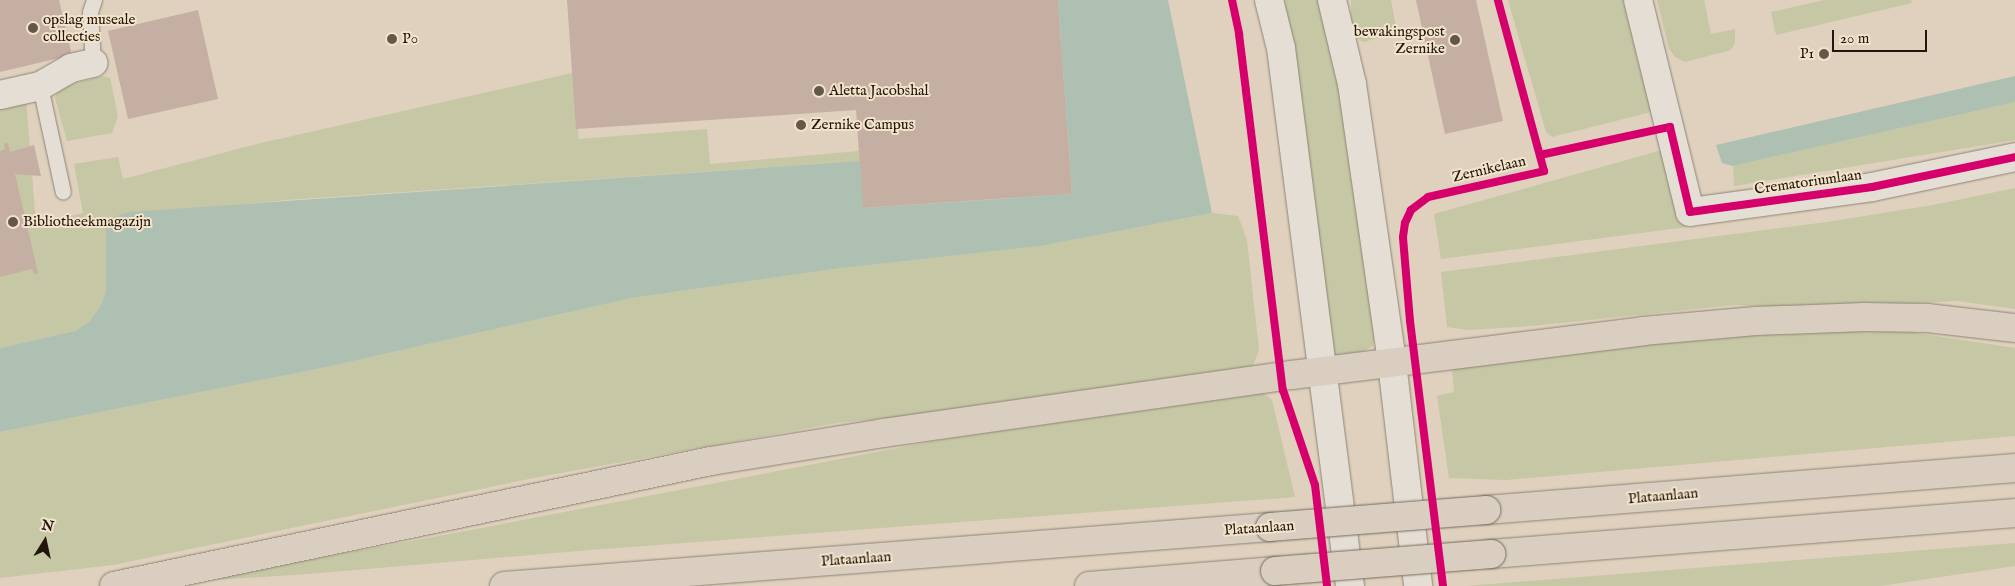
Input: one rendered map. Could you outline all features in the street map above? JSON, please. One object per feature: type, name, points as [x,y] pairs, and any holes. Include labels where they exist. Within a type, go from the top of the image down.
[{"type":"highway","points":[[114,586],[710,461],[894,432],[1292,375],[1633,332],[1756,321],[1864,317],[1927,318],[2015,328]]},
{"type":"highway","name":"Plataanlaan","points":[[504,586],[2015,468]]},
{"type":"highway","points":[[1089,586],[2015,513]]},
{"type":"street","points":[[1269,0],[1281,48],[1350,586]]},
{"type":"street","points":[[1332,0],[1352,84],[1392,362],[1418,586]]},
{"type":"street","name":"Crematoriumlaan","points":[[1638,0],[1690,212],[1872,187],[2015,157]]},
{"type":"street","points":[[0,95],[40,86],[71,68],[93,63]]},
{"type":"lane","points":[[93,63],[90,12],[94,0]]},
{"type":"lane","points":[[40,86],[63,192]]},
{"type":"green space","points":[[1285,0],[1324,0],[1346,110],[1376,330],[1373,346],[1345,361],[1331,354]]},
{"type":"green space","points":[[1351,0],[1391,0],[1397,32],[1364,42],[1351,36]]},
{"type":"green space","points":[[1508,0],[1628,0],[1655,111],[1552,137],[1546,132]]},
{"type":"green space","points":[[1657,0],[1704,0],[1711,34],[1735,29],[1735,43],[1731,50],[1685,62],[1675,57],[1669,49]]},
{"type":"green space","points":[[1824,0],[1911,0],[1912,3],[1776,35],[1771,12]]},
{"type":"green space","points":[[572,73],[579,139],[707,129],[710,164],[859,151],[860,161],[286,200],[110,218],[106,228],[106,291],[100,307],[89,322],[75,331],[0,348],[0,104],[26,98],[36,225],[83,213],[74,164],[118,157],[123,179],[261,143]]},
{"type":"green space","points":[[103,76],[110,78],[118,116],[112,133],[67,141],[55,98],[57,92],[62,87]]},
{"type":"green space","points":[[2015,102],[2015,140],[1734,186],[1733,166]]},
{"type":"green space","points":[[1662,150],[1678,218],[1687,227],[1441,259],[1434,214]]},
{"type":"green space","points":[[2015,188],[2015,309],[1957,301],[1821,309],[1735,305],[1532,326],[1468,330],[1447,327],[1441,272],[1827,222],[1933,205]]},
{"type":"green space","points":[[1212,213],[1238,216],[1247,240],[1259,350],[1253,366],[1124,388],[961,411],[837,423],[534,478],[113,565],[0,578],[0,432],[327,367],[632,298],[834,269],[1041,246]]},
{"type":"green space","points":[[1764,331],[1910,332],[2015,348],[2015,436],[1506,480],[1449,478],[1437,396],[1454,392],[1452,369],[1609,347]]},
{"type":"green space","points":[[1261,391],[1272,400],[1295,497],[590,550],[308,574],[183,582],[455,533],[939,440]]},
{"type":"green space","points":[[2015,543],[2015,566],[1880,586],[1465,586]]},
{"type":"shaded area","points":[[1058,0],[1168,0],[1212,213],[1041,246],[834,269],[632,298],[327,367],[0,432],[0,348],[75,331],[89,322],[100,307],[106,291],[106,228],[110,218],[130,212],[860,161],[864,208],[1072,194]]},
{"type":"shaded area","points":[[2015,76],[2015,102],[1733,166],[1722,163],[1716,145]]},
{"type":"building","name":"opslag museale collecties","points":[[0,0],[59,0],[72,55],[0,72]]},
{"type":"building","name":"Aletta Jacobshal","points":[[567,0],[1058,0],[1072,194],[863,208],[856,110],[576,129]]},
{"type":"building","name":"bewakingspost Zernike","points":[[1416,0],[1476,0],[1503,121],[1445,134]]},
{"type":"building","points":[[198,10],[218,99],[128,119],[108,31]]},
{"type":"building","name":"Bibliotheekmagazijn","points":[[8,143],[10,152],[34,145],[41,176],[15,174],[38,273],[34,274],[32,269],[0,277],[0,151],[5,149],[4,144]]},
{"type":"cycle path","points":[[1232,0],[1239,34],[1283,390],[1315,485],[1327,586]]},
{"type":"cycle path","name":"Zernikelaan","points":[[1443,586],[1410,321],[1403,237],[1405,223],[1411,210],[1428,197],[1544,171],[1498,0]]},
{"type":"cycle path","points":[[1540,155],[1670,127],[1690,212],[1872,187],[2015,157]]},
{"type":"place","name":"opslag museale collecties","points":[[33,28]]},
{"type":"place","name":"P0","points":[[392,39]]},
{"type":"place","name":"bewakingspost Zernike","points":[[1455,40]]},
{"type":"place","name":"P1","points":[[1824,54]]},
{"type":"place","name":"Aletta Jacobshal","points":[[819,91]]},
{"type":"place","name":"Zernike Campus","points":[[801,125]]},
{"type":"place","name":"Bibliotheekmagazijn","points":[[13,222]]}]
